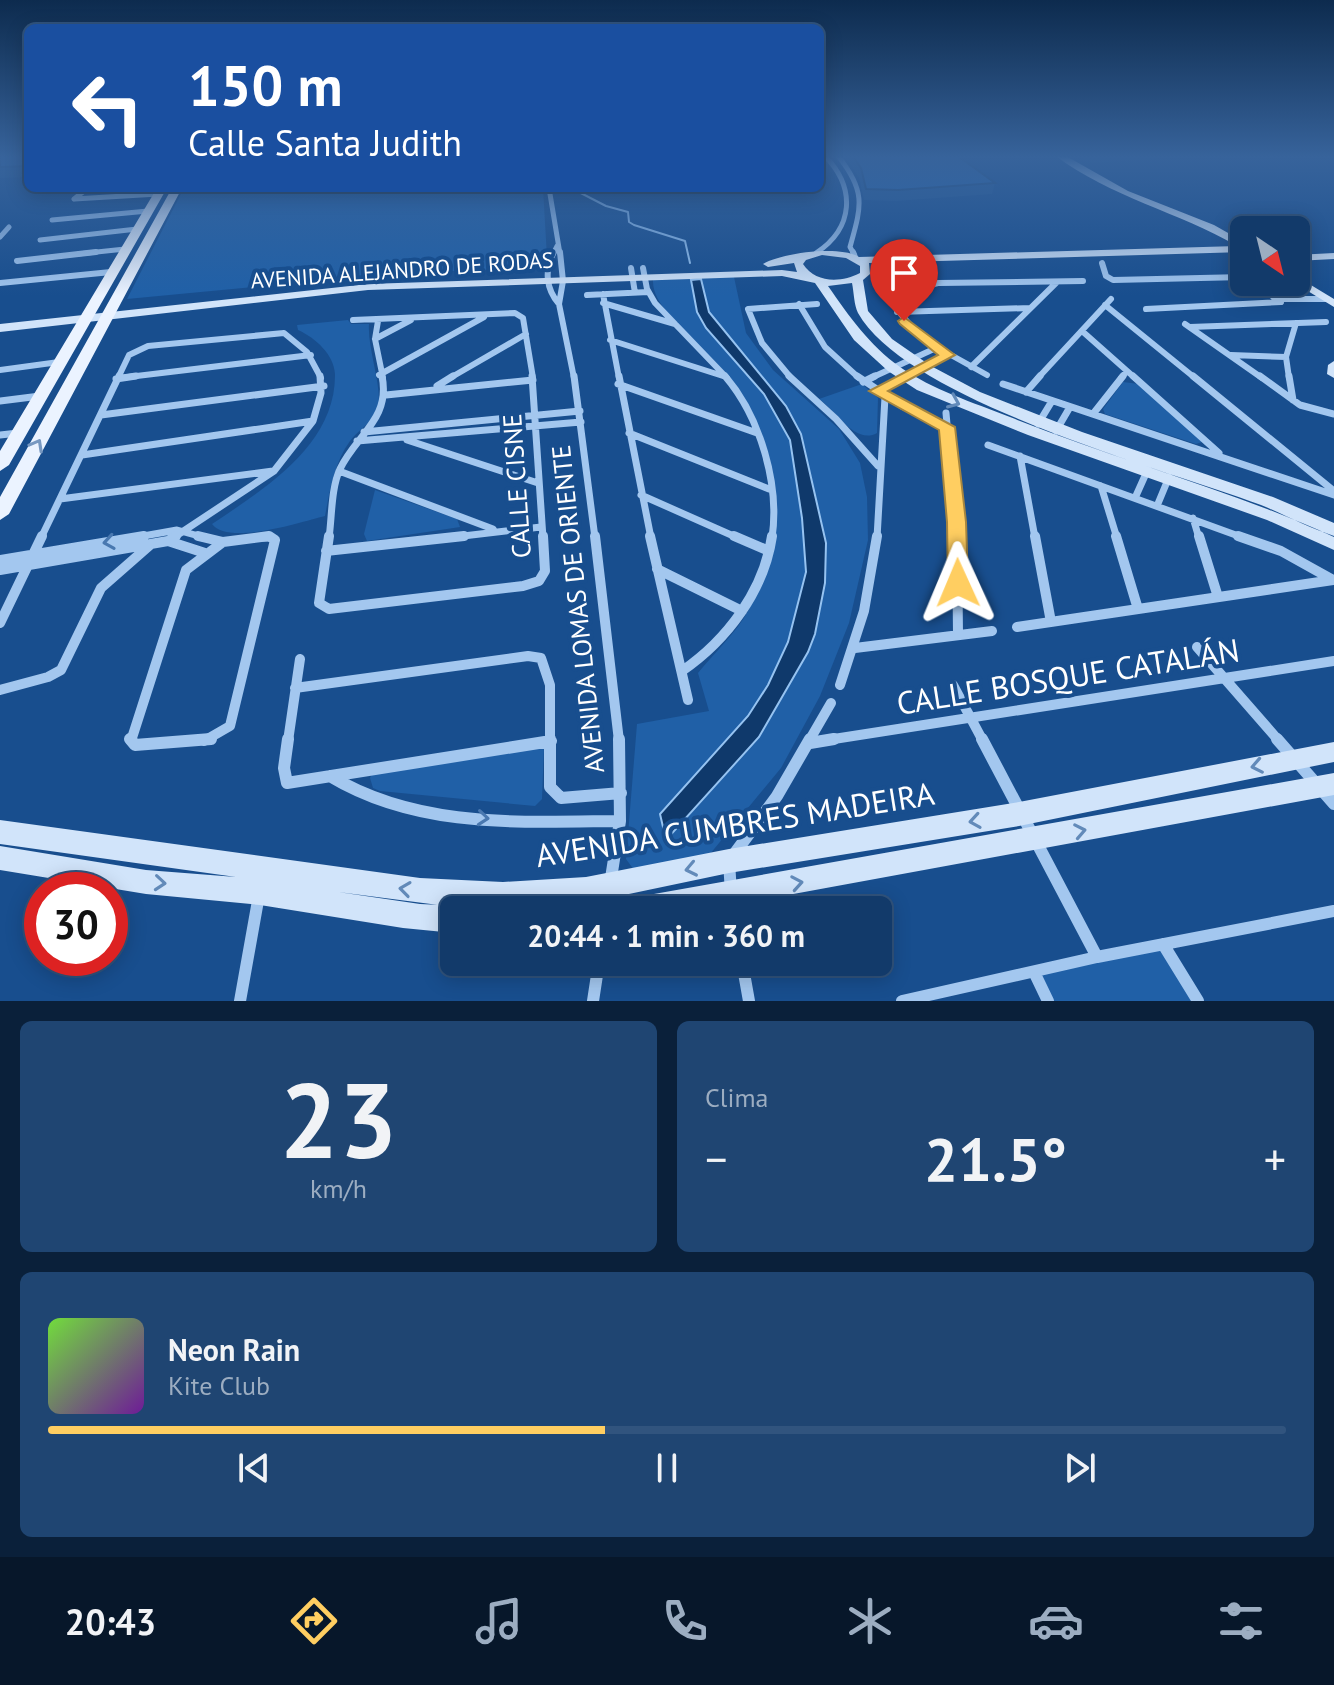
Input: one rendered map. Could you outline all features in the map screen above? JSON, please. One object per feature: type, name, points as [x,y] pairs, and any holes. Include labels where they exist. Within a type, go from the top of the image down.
[{"type":"main road","points":[[0,465],[153,203]]},
{"type":"main road","points":[[0,514],[169,203]]},
{"type":"street","name":"AVENIDA LOMAS DE ORIENTE","points":[[551,203],[557,246],[562,255],[563,295],[559,304]]},
{"type":"street","points":[[816,253],[837,238],[847,221],[846,203]]},
{"type":"street","points":[[858,203],[859,222],[850,247],[865,265],[855,294],[864,315],[918,363],[1036,427]]},
{"type":"street","points":[[1150,203],[1211,227],[1230,239]]},
{"type":"street","points":[[1161,203],[1230,231]]},
{"type":"street","points":[[52,220],[148,211]]},
{"type":"street","points":[[847,221],[859,222]]},
{"type":"street","points":[[0,237],[9,227]]},
{"type":"street","points":[[40,240],[137,229]]},
{"type":"street","name":"AVENIDA LOMAS DE ORIENTE","points":[[557,246],[547,275],[551,295],[559,304],[581,417],[613,663],[621,793],[620,821],[608,896]]},
{"type":"street","points":[[1310,248],[1334,247]]},
{"type":"street","points":[[17,261],[125,249]]},
{"type":"street","points":[[816,253],[857,258],[1052,256],[1230,249]]},
{"type":"street","name":"AVENIDA ALEJANDRO DE RODAS","points":[[0,319],[369,283],[758,265],[816,253]]},
{"type":"street","points":[[1052,256],[1061,264]]},
{"type":"street","points":[[1310,257],[1334,256]]},
{"type":"street","points":[[802,258],[798,267],[833,296],[847,324],[899,372],[944,398],[1149,466],[1334,544]]},
{"type":"street","points":[[861,277],[885,270],[1230,259]]},
{"type":"street","points":[[1102,263],[1100,268],[1113,280],[1230,277]]},
{"type":"street","points":[[0,283],[111,272]]},
{"type":"street","points":[[638,272],[648,292],[743,401],[757,433],[769,489],[769,551],[742,611],[708,652],[682,671]]},
{"type":"street","points":[[635,293],[638,272]]},
{"type":"street","name":"AVENIDA ALEJANDRO DE RODAS","points":[[638,272],[861,277]]},
{"type":"street","points":[[987,375],[936,348],[897,312],[890,301],[895,293],[938,283],[1083,281]]},
{"type":"street","points":[[971,367],[1057,282]]},
{"type":"street","points":[[1310,282],[1329,298]]},
{"type":"street","points":[[1310,287],[1329,298]]},
{"type":"street","points":[[603,299],[648,292]]},
{"type":"street","points":[[587,295],[676,324]]},
{"type":"street","points":[[1146,309],[1279,305],[1275,297],[1329,298]]},
{"type":"street","points":[[603,299],[641,495],[688,700]]},
{"type":"street","points":[[1026,392],[1108,302],[1334,493]]},
{"type":"street","points":[[799,304],[824,348],[863,382],[947,427]]},
{"type":"street","points":[[817,304],[749,308],[753,327],[778,368],[835,418],[878,466]]},
{"type":"street","points":[[897,312],[1030,308]]},
{"type":"street","name":"AVENIDA ALEJANDRO DE RODAS","points":[[0,328],[86,313]]},
{"type":"street","points":[[379,375],[488,315]]},
{"type":"street","points":[[353,320],[522,316],[526,334],[434,388]]},
{"type":"street","points":[[375,339],[415,318]]},
{"type":"street","points":[[378,321],[375,339],[379,375],[386,395],[382,408],[339,471],[326,551],[541,527]]},
{"type":"street","points":[[1326,322],[1187,326],[1297,402],[1334,411]]},
{"type":"street","points":[[1296,323],[1286,357],[1297,402]]},
{"type":"street","points":[[1082,331],[1223,456]]},
{"type":"street","points":[[0,570],[26,566],[150,545],[168,541],[274,471],[290,455],[313,421],[324,386],[311,355],[279,333],[148,346],[134,351],[116,379],[82,455],[26,566],[0,623]]},
{"type":"street","name":"CALLE CISNE","points":[[326,551],[319,595],[324,609],[532,584],[545,571],[533,380],[526,334]]},
{"type":"street","points":[[610,340],[725,377]]},
{"type":"street","points":[[840,685],[855,648],[875,556],[881,394],[899,372],[918,363],[936,348]]},
{"type":"street","points":[[116,379],[311,355]]},
{"type":"street","points":[[863,382],[947,355]]},
{"type":"street","points":[[1228,355],[1286,357]]},
{"type":"street","points":[[0,370],[59,362]]},
{"type":"street","points":[[1334,365],[1334,374]]},
{"type":"street","points":[[1093,414],[1127,371]]},
{"type":"street","points":[[386,395],[533,380]]},
{"type":"street","points":[[618,384],[757,433]]},
{"type":"street","points":[[1003,384],[1334,493]]},
{"type":"street","points":[[101,415],[324,386]]},
{"type":"street","points":[[0,401],[40,396]]},
{"type":"street","points":[[1036,427],[1052,401]]},
{"type":"street","points":[[1055,433],[1070,407]]},
{"type":"street","points":[[946,413],[957,522],[958,635]]},
{"type":"street","points":[[364,432],[581,417]]},
{"type":"street","points":[[82,455],[313,421]]},
{"type":"street","points":[[357,441],[534,421]]},
{"type":"street","points":[[0,435],[19,433]]},
{"type":"street","points":[[629,433],[769,489]]},
{"type":"street","points":[[402,438],[538,483]]},
{"type":"street","points":[[988,445],[1281,551],[1334,580]]},
{"type":"street","points":[[1020,456],[1051,622]]},
{"type":"street","points":[[1135,498],[1149,466]]},
{"type":"street","points":[[60,499],[274,471]]},
{"type":"street","points":[[339,471],[497,531]]},
{"type":"street","points":[[1157,506],[1170,474]]},
{"type":"street","points":[[1170,474],[1290,510],[1334,530]]},
{"type":"street","points":[[1101,486],[1138,609]]},
{"type":"street","points":[[641,495],[769,551]]},
{"type":"street","points":[[1193,518],[1218,597]]},
{"type":"street","points":[[0,560],[186,530],[223,542]]},
{"type":"street","points":[[269,536],[275,540],[230,726],[209,741],[135,745],[130,740],[132,732],[182,578],[205,553],[223,542],[269,536]]},
{"type":"street","points":[[168,541],[205,553]]},
{"type":"street","points":[[0,690],[43,681],[59,673],[70,661],[97,594],[150,545]]},
{"type":"street","points":[[657,569],[742,611]]},
{"type":"street","points":[[1017,627],[1334,580]]},
{"type":"street","points":[[855,648],[992,631]]},
{"type":"street","points":[[1197,647],[1294,759],[1329,791]]},
{"type":"street","points":[[295,688],[528,656],[541,658],[550,685],[550,787],[561,798],[621,793]]},
{"type":"street","points":[[300,659],[284,768],[287,783],[551,741]]},
{"type":"street","name":"CALLE BOSQUE CATALÁN","points":[[810,743],[1334,661]]},
{"type":"street","points":[[953,685],[1097,957]]},
{"type":"street","points":[[731,896],[729,861],[810,743],[831,703]]},
{"type":"street","name":"AVENIDA CUMBRES MADEIRA","points":[[615,896],[729,861],[1019,814],[1334,752]]},
{"type":"street","points":[[330,776],[350,791],[423,813],[545,823],[620,821]]},
{"type":"street","points":[[761,896],[1033,841],[1329,791]]},
{"type":"street","name":"AVENIDA CUMBRES MADEIRA","points":[[0,832],[263,880],[403,915],[440,919]]},
{"type":"street","name":"AVENIDA CUMBRES MADEIRA","points":[[0,858],[146,882],[263,880],[538,896]]},
{"type":"street","points":[[240,1001],[263,880]]},
{"type":"street","points":[[902,1001],[1035,974],[1097,957],[1334,911]]},
{"type":"street","points":[[1163,944],[1198,1001]]},
{"type":"street","points":[[1035,974],[1048,1001]]},
{"type":"street","points":[[593,1001],[597,976]]},
{"type":"street","points":[[745,976],[749,1001]]},
{"type":"shaded area","points":[[176,203],[544,203],[545,264],[526,268],[401,273],[127,299]]},
{"type":"shaded area","points":[[734,277],[746,333],[773,370],[839,429],[860,463],[867,497],[868,540],[849,623],[820,696],[781,768],[705,860],[637,874],[626,859],[637,724],[709,711],[698,673],[748,611],[761,584],[775,529],[773,475],[756,422],[732,380],[662,305],[653,280]]},
{"type":"shaded area","points":[[701,279],[709,312],[786,406],[801,434],[826,543],[825,583],[815,634],[808,652],[759,737],[666,840],[660,814],[748,716],[768,685],[788,642],[806,572],[802,518],[790,440],[764,394],[706,328],[697,312],[691,280]]},
{"type":"shaded area","points":[[348,320],[351,324],[369,324],[378,384],[378,406],[376,414],[353,437],[340,458],[325,516],[248,533],[220,530],[212,524],[274,480],[310,443],[324,422],[332,399],[334,367],[328,354],[317,342],[298,330],[297,325]]},
{"type":"shaded area","points":[[1123,382],[1139,384],[1202,442],[1196,444],[1105,414],[1103,409]]},
{"type":"shaded area","points":[[862,384],[878,398],[877,433],[869,435],[853,431],[819,399]]},
{"type":"shaded area","points":[[375,490],[457,519],[460,527],[367,541],[364,534]]},
{"type":"shaded area","points":[[544,746],[542,799],[535,806],[380,791],[373,788],[370,778],[374,769]]},
{"type":"shaded area","points":[[1163,944],[1198,1001],[1048,1001],[1035,974]]},
{"type":"waterway","points":[[600,203],[628,212],[629,222],[634,225],[685,241],[690,263]]},
{"type":"route","points":[[904,321],[947,355],[876,391],[947,427],[957,522],[958,583]]}]
